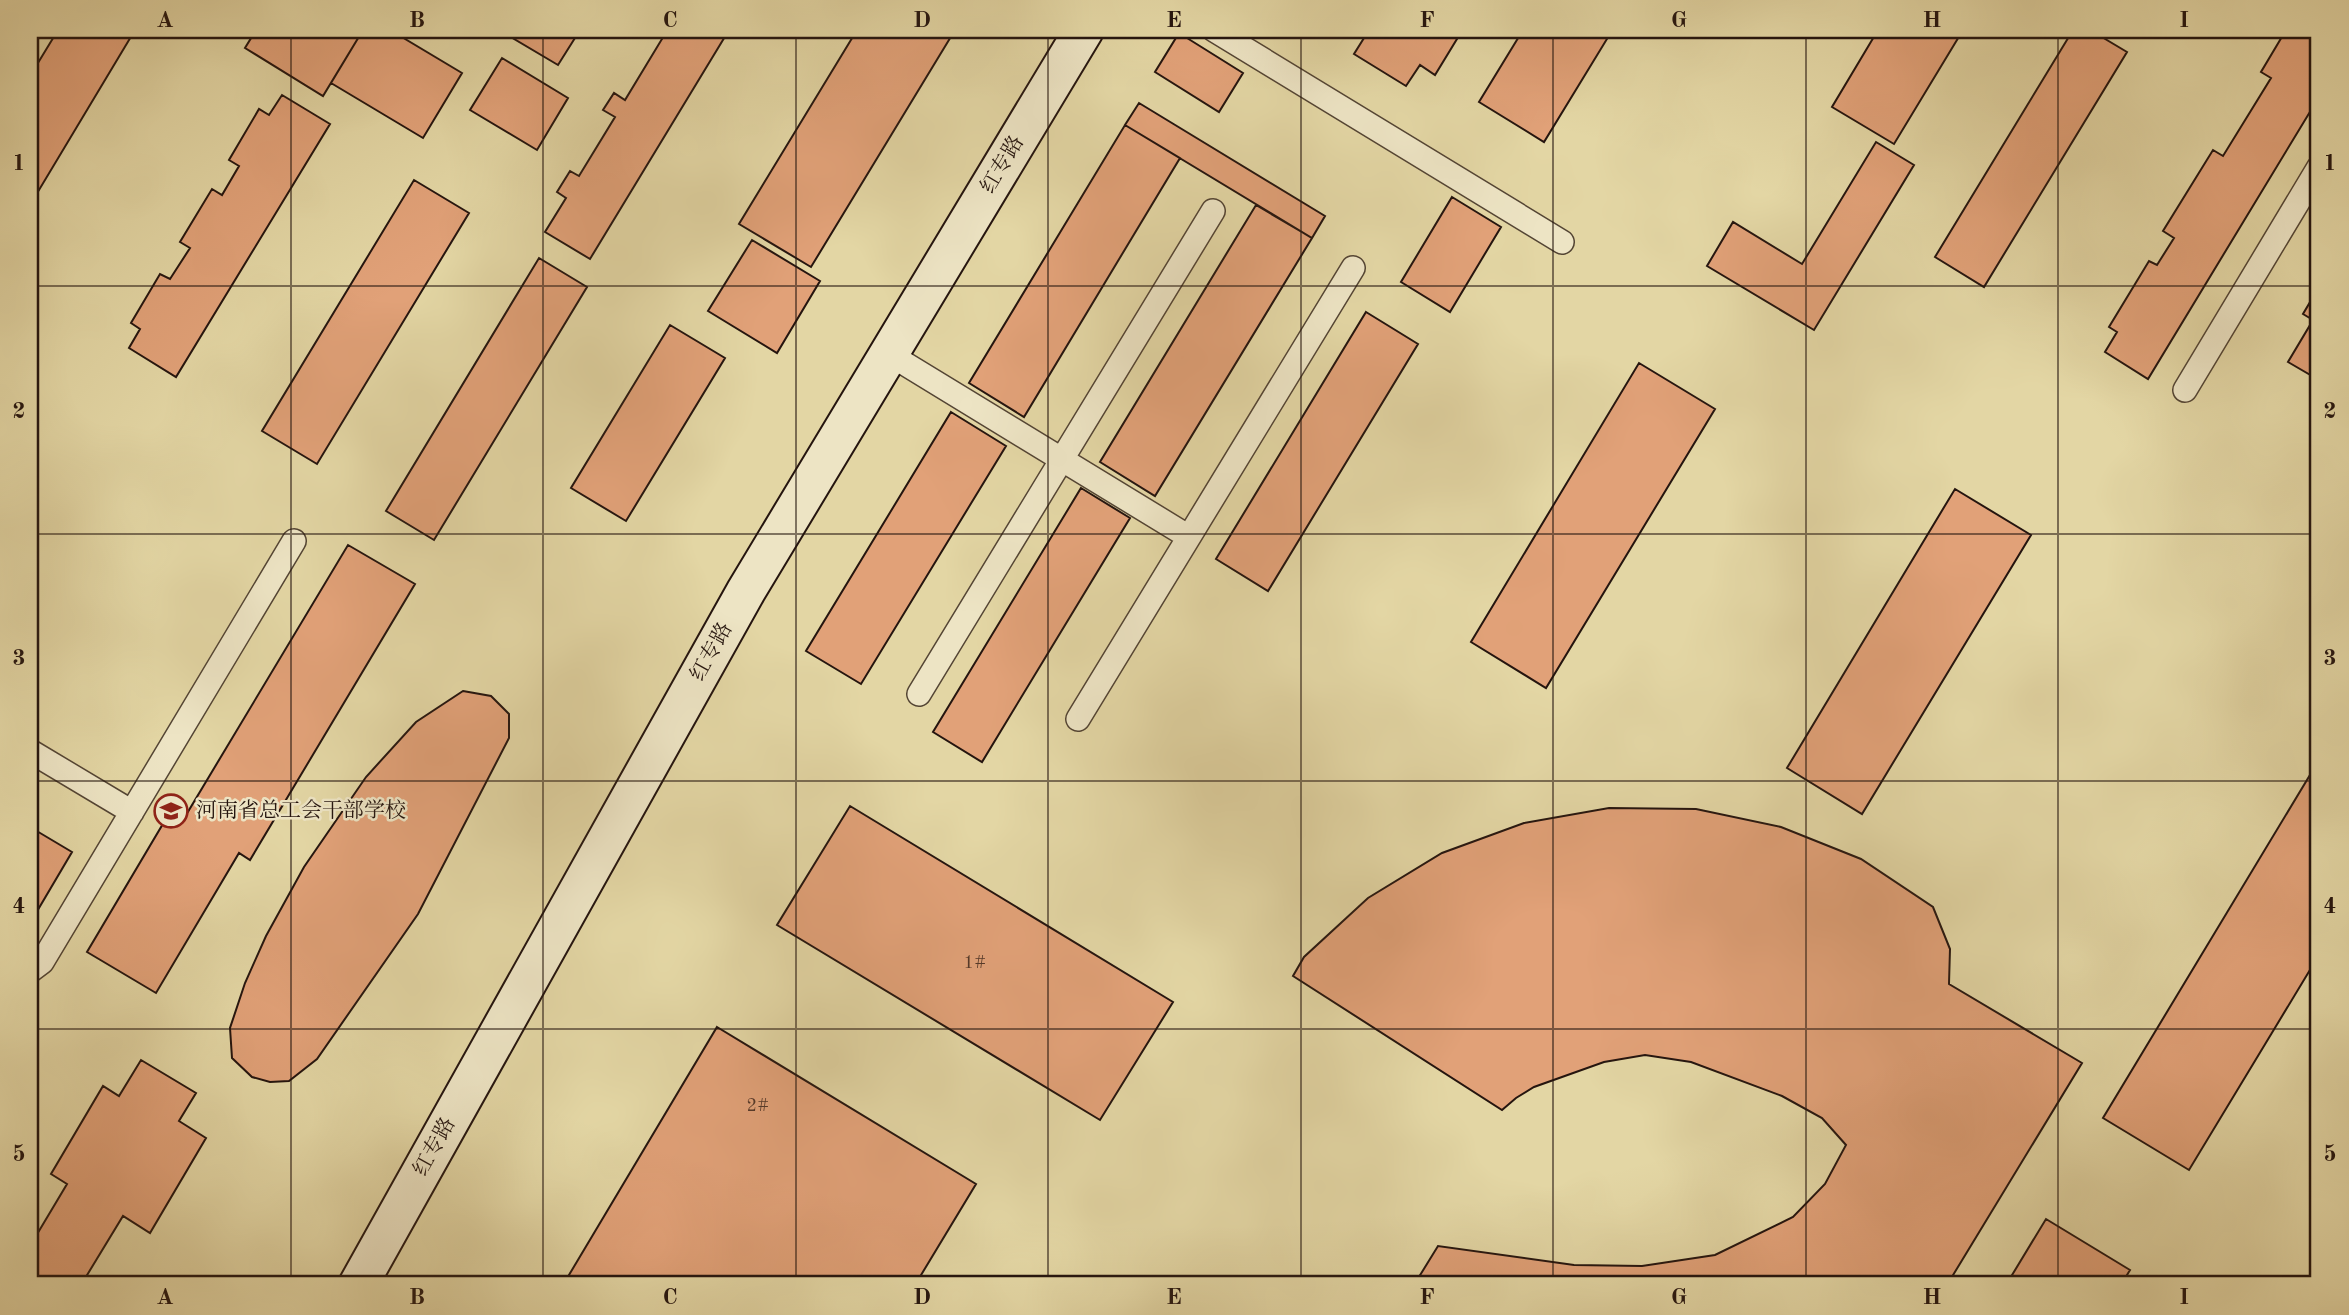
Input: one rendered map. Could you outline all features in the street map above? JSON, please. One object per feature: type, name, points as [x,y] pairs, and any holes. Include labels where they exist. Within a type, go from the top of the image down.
[{"type":"street","name":"红专路","points":[[358,1285],[746,591],[1084,30]]},
{"type":"lane","points":[[1214,30],[1562,242]]},
{"type":"lane","points":[[2185,390],[2319,167]]},
{"type":"lane","points":[[919,694],[1213,211]]},
{"type":"lane","points":[[1078,719],[1353,268]]},
{"type":"lane","points":[[889,354],[1189,537]]},
{"type":"lane","points":[[30,971],[42,962],[294,541]]},
{"type":"lane","points":[[30,751],[132,812]]},
{"type":"building","points":[[58,30],[135,30],[30,205],[30,76]]},
{"type":"building","points":[[256,30],[363,30],[323,96],[245,48]]},
{"type":"building","points":[[363,30],[390,30],[462,73],[423,138],[331,83]]},
{"type":"building","points":[[499,30],[580,30],[558,65]]},
{"type":"building","points":[[657,30],[729,30],[590,259],[545,232],[566,198],[557,192],[570,171],[579,176],[615,117],[603,110],[614,93],[625,100],[665,34]]},
{"type":"building","points":[[857,30],[955,30],[811,267],[739,224]]},
{"type":"building","points":[[1369,30],[1454,30],[1460,34],[1435,75],[1420,65],[1406,86],[1354,54]]},
{"type":"building","points":[[1523,30],[1602,30],[1610,34],[1544,142],[1479,102]]},
{"type":"building","points":[[1878,30],[1963,30],[1894,144],[1832,107]]},
{"type":"building","points":[[2073,30],[2090,30],[2127,52],[1984,287],[1935,257]]},
{"type":"building","points":[[2286,30],[2319,30],[2319,97],[2148,379],[2105,352],[2117,332],[2109,327],[2149,261],[2157,265],[2174,238],[2163,231],[2213,150],[2223,156],[2271,78],[2261,72]]},
{"type":"building","points":[[1179,33],[1243,73],[1219,112],[1155,72]]},
{"type":"building","points":[[502,58],[568,98],[537,150],[470,110]]},
{"type":"building","points":[[282,95],[330,124],[176,377],[129,348],[140,329],[131,323],[160,274],[170,279],[190,248],[180,242],[212,189],[222,195],[239,166],[229,160],[259,109],[269,115]]},
{"type":"building","points":[[1139,103],[1325,216],[1312,238],[1125,125]]},
{"type":"building","points":[[1125,125],[1180,158],[1024,417],[969,383]]},
{"type":"building","points":[[1876,142],[1914,165],[1814,330],[1707,266],[1733,222],[1802,264]]},
{"type":"building","points":[[414,180],[469,213],[317,464],[262,431]]},
{"type":"building","points":[[1452,197],[1501,227],[1450,312],[1401,282]]},
{"type":"building","points":[[1256,205],[1312,238],[1155,496],[1100,462]]},
{"type":"building","points":[[752,240],[820,281],[777,353],[708,311]]},
{"type":"building","points":[[539,258],[587,287],[434,540],[386,511]]},
{"type":"building","points":[[2319,287],[2319,380],[2288,362],[2313,320],[2303,314]]},
{"type":"building","points":[[1366,312],[1418,344],[1268,591],[1216,559]]},
{"type":"building","points":[[670,325],[725,358],[626,521],[571,488]]},
{"type":"building","points":[[1639,363],[1715,409],[1546,688],[1471,642]]},
{"type":"building","points":[[951,412],[1006,446],[861,684],[806,651]]},
{"type":"building","points":[[1081,488],[1130,518],[982,762],[933,732]]},
{"type":"building","points":[[1955,489],[2031,535],[1862,814],[1787,768]]},
{"type":"building","points":[[348,545],[415,584],[250,860],[239,853],[156,993],[87,952],[170,812],[183,820]]},
{"type":"building","points":[[463,691],[491,696],[509,714],[509,738],[418,914],[317,1059],[289,1081],[270,1082],[252,1077],[232,1058],[230,1028],[245,983],[266,936],[304,867],[366,777],[416,722]]},
{"type":"building","points":[[2319,760],[2319,955],[2189,1170],[2103,1118]]},
{"type":"building","points":[[850,806],[1173,1002],[1100,1120],[777,925]]},
{"type":"building","points":[[1609,808],[1696,809],[1781,827],[1861,859],[1933,907],[1950,949],[1949,984],[2082,1063],[1947,1285],[1414,1285],[1438,1246],[1574,1265],[1642,1266],[1715,1255],[1793,1217],[1825,1184],[1846,1145],[1822,1118],[1782,1096],[1691,1062],[1645,1055],[1604,1062],[1534,1087],[1502,1110],[1293,976],[1304,957],[1368,898],[1442,853],[1524,823]]},
{"type":"building","points":[[30,827],[72,852],[36,913],[30,909]]},
{"type":"building","points":[[717,1027],[976,1184],[915,1285],[563,1285]]},
{"type":"building","points":[[141,1060],[196,1093],[179,1121],[206,1138],[150,1233],[123,1216],[81,1285],[30,1285],[30,1246],[67,1184],[51,1174],[103,1086],[119,1096]]},
{"type":"building","points":[[2046,1219],[2130,1270],[2121,1285],[2006,1285]]},
{"type":"place","name":"河南省总工会干部学校","points":[[171,811]]}]
